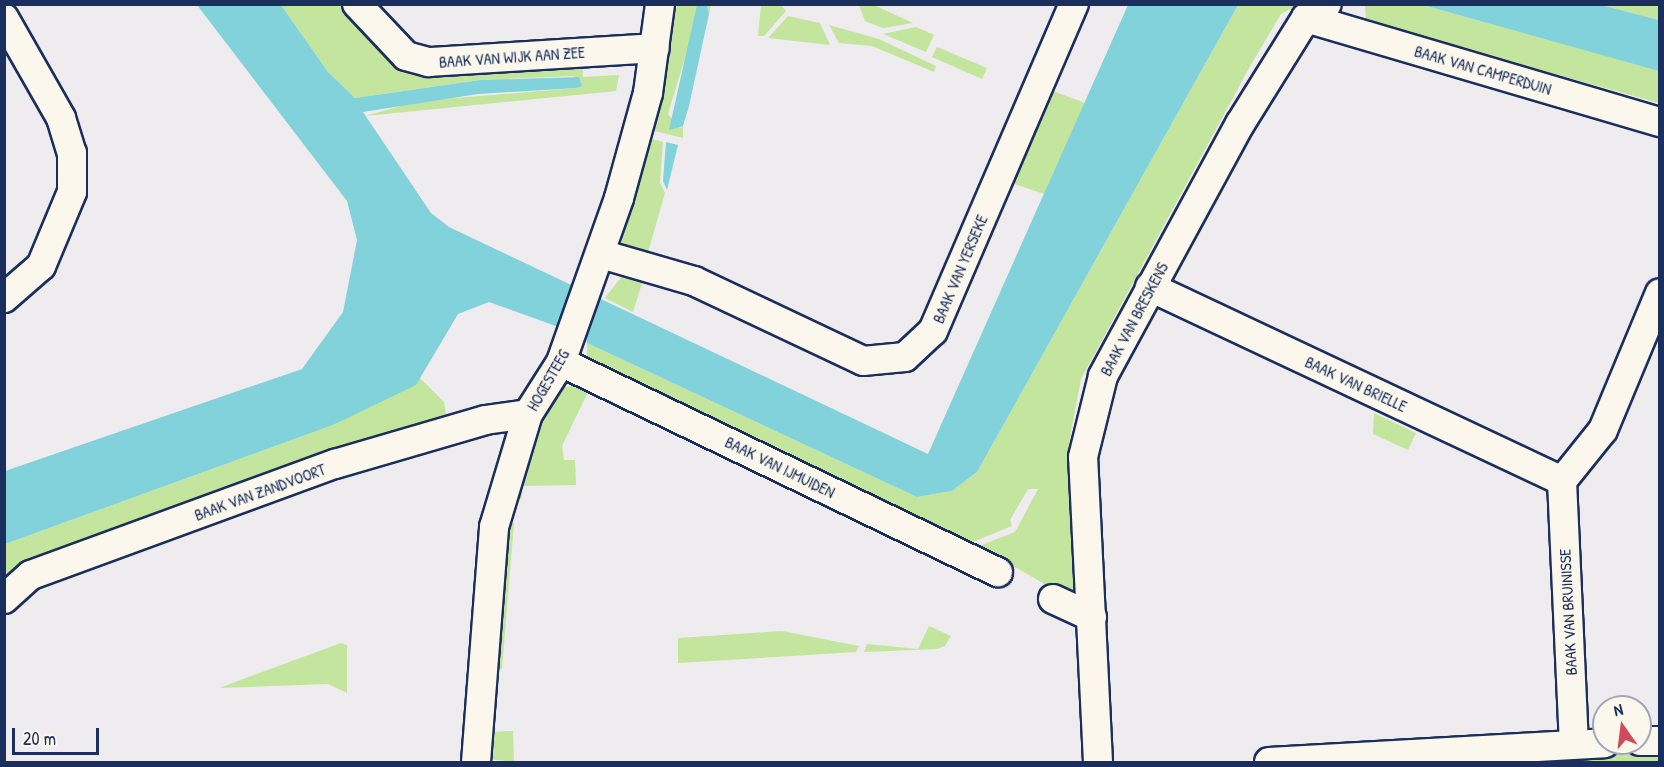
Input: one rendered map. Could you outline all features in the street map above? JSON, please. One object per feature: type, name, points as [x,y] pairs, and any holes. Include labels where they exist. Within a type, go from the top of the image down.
[{"type":"street","name":"BAAK VAN WIJK AAN ZEE","points":[[357,4],[406,56],[429,62],[655,48]]},
{"type":"street","name":"HOGESTEEG","points":[[476,762],[488,557],[528,414],[561,362],[601,254],[638,134],[655,48],[660,4]]},
{"type":"street","name":"BAAK VAN YERSEKE","points":[[601,254],[694,281],[774,317],[862,361],[884,363],[920,346],[933,331],[1074,4]]},
{"type":"street","name":"BAAK VAN CAMPERDUIN","points":[[1316,11],[1659,122]]},
{"type":"street","name":"BAAK VAN BRESKENS","points":[[1098,762],[1083,457],[1103,376],[1150,287],[1316,11]]},
{"type":"street","points":[[4,18],[61,118],[72,153],[72,192],[41,266],[4,298]]},
{"type":"street","name":"BAAK VAN BRIELLE","points":[[1150,287],[1562,481]]},
{"type":"street","points":[[1562,481],[1603,430],[1659,293]]},
{"type":"street","name":"BAAK VAN IJMUIDEN","points":[[561,362],[998,572]]},
{"type":"street","name":"BAAK VAN ZANDVOORT","points":[[4,599],[31,575],[335,464],[485,420],[528,414]]},
{"type":"street","name":"BAAK VAN BRUINISSE","points":[[1562,481],[1574,744]]},
{"type":"street","points":[[1053,599],[1092,617]]},
{"type":"street","points":[[1269,762],[1592,743]]},
{"type":"green space","points":[[281,5],[347,5],[399,65],[415,74],[582,63],[583,77],[619,75],[616,91],[365,116],[419,101],[576,88],[581,81],[573,76],[480,80],[355,98],[328,72]]},
{"type":"green space","points":[[672,5],[701,5],[668,114],[680,128],[683,126],[683,138],[651,130]]},
{"type":"green space","points":[[701,5],[711,5],[709,14]]},
{"type":"green space","points":[[761,5],[781,5],[786,11],[764,36],[758,36]]},
{"type":"green space","points":[[859,5],[874,5],[913,23],[883,28],[865,21]]},
{"type":"green space","points":[[1238,5],[1297,5],[1281,14],[1249,68],[1081,379],[1069,442],[1078,595],[1065,596],[979,546],[1015,532],[1038,489],[1028,489],[1010,520],[1012,526],[970,543],[587,364],[587,343],[917,497],[952,491],[977,472]]},
{"type":"green space","points":[[1365,5],[1423,5],[1651,68],[1659,71],[1659,103],[1366,21]]},
{"type":"green space","points":[[1601,5],[1659,5],[1659,20]]},
{"type":"green space","points":[[788,16],[820,23],[830,45],[768,38]]},
{"type":"green space","points":[[829,25],[879,39],[936,66],[934,72],[872,46],[839,43]]},
{"type":"green space","points":[[916,27],[934,35],[926,52],[883,34]]},
{"type":"green space","points":[[937,47],[987,68],[982,79],[932,57]]},
{"type":"green space","points":[[1050,90],[1085,103],[1044,194],[1009,182]]},
{"type":"green space","points":[[648,138],[663,142],[660,182],[665,193],[648,252],[623,245],[620,231]]},
{"type":"green space","points":[[622,276],[643,280],[633,312],[605,298]]},
{"type":"green space","points":[[420,378],[444,402],[447,420],[257,478],[79,542],[5,584],[5,544],[333,425]]},
{"type":"green space","points":[[576,385],[589,390],[562,446],[564,460],[575,460],[576,485],[522,486],[522,499],[513,499],[540,425],[563,388]]},
{"type":"green space","points":[[1374,413],[1416,433],[1408,450],[1373,434]]},
{"type":"green space","points":[[507,523],[514,523],[502,669],[493,669]]},
{"type":"green space","points":[[929,626],[951,636],[945,646],[937,649],[864,652],[867,644],[918,649]]},
{"type":"green space","points":[[782,631],[859,646],[856,652],[678,663],[678,638]]},
{"type":"green space","points":[[341,643],[347,645],[347,693],[328,684],[219,688]]},
{"type":"green space","points":[[513,731],[514,762],[488,759],[488,732]]},
{"type":"green space","points":[[1652,752],[1659,752],[1659,762],[1466,762],[1600,755],[1652,755]]},
{"type":"water","points":[[197,5],[281,5],[328,72],[355,98],[480,80],[579,77],[582,86],[576,88],[478,94],[363,112],[431,213],[449,227],[928,454],[1128,5],[1238,5],[977,472],[952,491],[917,497],[587,343],[586,337],[489,302],[458,314],[416,385],[333,425],[5,544],[5,471],[302,369],[343,312],[357,240],[347,201]]},
{"type":"water","points":[[697,5],[707,6],[709,14],[689,106],[683,126],[669,130]]},
{"type":"water","points":[[1423,5],[1601,5],[1659,20],[1659,71]]},
{"type":"water","points":[[666,142],[678,145],[667,190],[663,181]]}]
